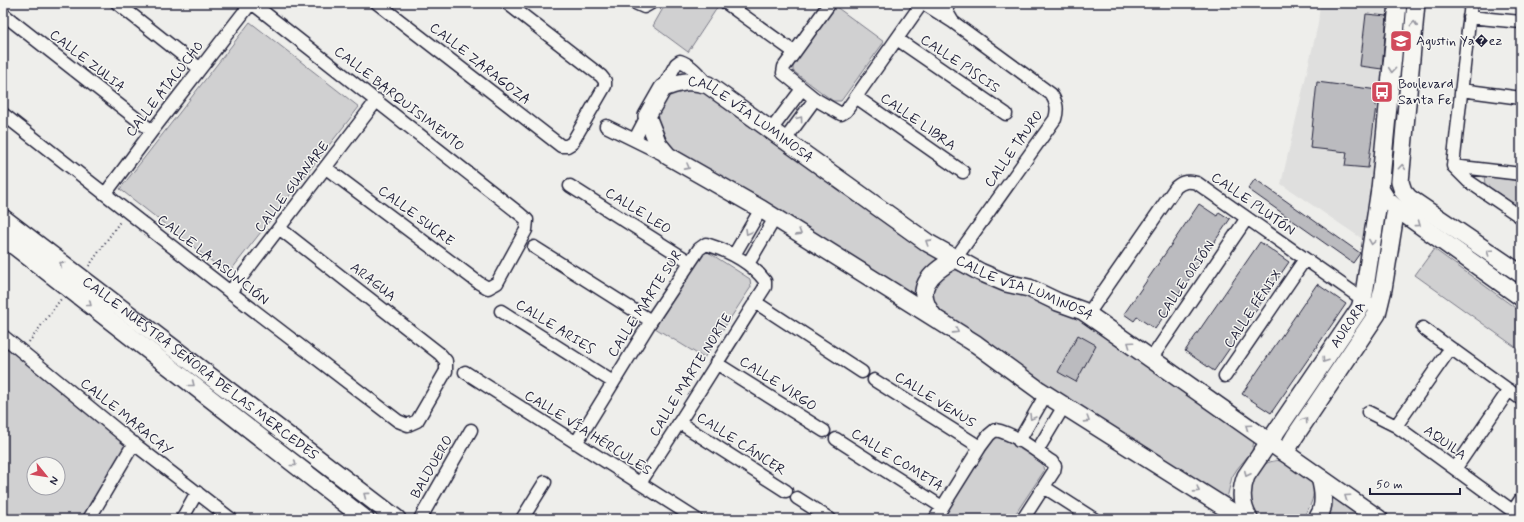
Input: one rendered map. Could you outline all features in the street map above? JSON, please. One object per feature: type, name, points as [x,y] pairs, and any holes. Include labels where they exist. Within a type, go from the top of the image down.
[{"type":"street","points":[[116,3],[200,68]]},
{"type":"street","name":"CALLE ATACUCHO","points":[[105,194],[152,130],[252,3]]},
{"type":"street","name":"CALLE BARQUISIMENTO","points":[[252,3],[377,100],[527,220],[526,230],[497,283],[488,288]]},
{"type":"street","name":"CALLE ZARAGOZA","points":[[377,3],[561,146],[567,146],[572,143],[598,99],[605,86],[605,81],[601,76],[507,3]]},
{"type":"street","points":[[726,3],[794,52]]},
{"type":"street","points":[[830,3],[794,52],[784,67],[783,73],[816,99],[841,114],[846,111],[922,3]]},
{"type":"street","name":"CALLE TAURO","points":[[922,3],[953,22],[1051,94],[1056,101],[1057,110],[1055,119],[955,259]]},
{"type":"street","points":[[947,3],[947,12],[953,22]]},
{"type":"street","points":[[1398,3],[1380,189],[1387,200],[1396,208],[1519,292]]},
{"type":"street","points":[[1416,3],[1400,182],[1403,191],[1409,198],[1521,274]]},
{"type":"street","points":[[1453,166],[1471,3]]},
{"type":"street","name":"CALLE ZULIA","points":[[3,14],[152,130]]},
{"type":"street","points":[[1470,17],[1521,22]]},
{"type":"street","name":"CALLE PISCIS","points":[[897,39],[1006,114]]},
{"type":"street","name":"CALLE VÍA LUMINOSA","points":[[647,116],[663,88],[680,82],[694,81],[708,85],[928,242],[955,259],[1000,280],[1028,288],[1088,314],[1379,519]]},
{"type":"street","points":[[771,130],[802,89]]},
{"type":"street","points":[[1462,90],[1521,98]]},
{"type":"street","name":"CALLE LIBRA","points":[[856,97],[963,172]]},
{"type":"street","points":[[785,140],[816,99]]},
{"type":"street","name":"CALLE GUANARE","points":[[230,292],[377,100]]},
{"type":"street","name":"CALLE LA ASUNCIÓN","points":[[3,114],[230,292],[398,421],[408,425]]},
{"type":"street","points":[[635,139],[647,116]]},
{"type":"street","points":[[647,116],[658,144],[668,156]]},
{"type":"street","points":[[606,126],[668,156],[768,214],[976,344],[1064,406],[1243,519]]},
{"type":"street","points":[[1453,166],[1521,174]]},
{"type":"street","points":[[1453,166],[1468,180],[1521,218]]},
{"type":"street","name":"CALLE SUCRE","points":[[326,168],[479,283],[488,288]]},
{"type":"street","name":"CALLE PLUTÓN","points":[[1088,314],[1171,195],[1181,183],[1188,181],[1197,183],[1378,310]]},
{"type":"street","name":"CALLE LEO","points":[[570,186],[690,262]]},
{"type":"street","name":"AURORA","points":[[1249,519],[1244,510],[1241,495],[1242,488],[1250,469],[1356,315],[1363,299],[1380,189]]},
{"type":"street","name":"AURORA","points":[[1285,453],[1373,321],[1378,310],[1388,261],[1396,208]]},
{"type":"street","points":[[734,255],[768,214]]},
{"type":"street","points":[[748,264],[768,214]]},
{"type":"street","name":"CALLE NUESTRA SEÑORA DE LAS MERCEDES","points":[[3,218],[75,283],[365,519]]},
{"type":"street","name":"CALLE ORIÓN","points":[[1151,359],[1246,218]]},
{"type":"street","name":"ARAGUA","points":[[279,228],[440,354],[446,362],[446,371],[417,421],[408,425]]},
{"type":"street","name":"CALLE NUESTRA SEÑORA DE LAS MERCEDES","points":[[3,237],[75,283],[397,519]]},
{"type":"street","name":"CALLE MARTE SUR","points":[[576,443],[651,321],[699,249],[706,244],[734,255],[748,264],[765,281]]},
{"type":"street","points":[[534,247],[651,321]]},
{"type":"street","points":[[935,318],[928,309],[924,300],[924,290],[934,272],[955,259]]},
{"type":"street","name":"CALLE FÉNIX","points":[[1225,376],[1305,259]]},
{"type":"street","name":"CALLE MARTE NORTE","points":[[640,483],[680,423],[716,363],[765,287],[765,281]]},
{"type":"street","points":[[755,302],[862,372]]},
{"type":"street","name":"CALLE ARIES","points":[[501,311],[613,382]]},
{"type":"street","points":[[1423,328],[1521,399]]},
{"type":"street","name":"CALLE MARACAY","points":[[3,336],[134,443],[231,519]]},
{"type":"street","points":[[1396,426],[1450,349]]},
{"type":"street","name":"CALLE VIRGO","points":[[716,363],[824,431]]},
{"type":"street","name":"CALLE VÍA HÉRCULES","points":[[465,372],[696,519]]},
{"type":"street","name":"CALLE VENUS","points":[[874,380],[980,447]]},
{"type":"street","points":[[1455,469],[1509,390]]},
{"type":"street","points":[[1019,440],[1046,394]]},
{"type":"street","points":[[1037,452],[1064,406]]},
{"type":"street","name":"AQUILA","points":[[1368,412],[1396,426],[1517,514]]},
{"type":"street","name":"CALLE CÁNCER","points":[[680,423],[786,491]]},
{"type":"street","name":"BALDUERO","points":[[420,519],[471,430]]},
{"type":"street","points":[[935,519],[980,447],[989,434],[995,430],[1001,431],[1019,440],[1052,462],[1055,466],[1054,471],[1023,519]]},
{"type":"street","name":"CALLE COMETA","points":[[836,439],[942,507]]},
{"type":"street","points":[[89,519],[134,443]]},
{"type":"street","points":[[1317,519],[1324,502],[1320,478]]},
{"type":"street","points":[[522,519],[545,482]]},
{"type":"street","points":[[1044,487],[1094,519]]},
{"type":"street","points":[[182,519],[197,492]]},
{"type":"street","points":[[797,498],[830,519]]},
{"type":"street","points":[[1517,514],[1521,499]]},
{"type":"path","points":[[22,351],[75,283],[127,211]]},
{"type":"shaded area","points":[[666,3],[711,3],[717,8],[688,52],[653,26]]},
{"type":"shaded area","points":[[1320,3],[1389,3],[1364,240],[1281,184],[1318,24]]},
{"type":"shaded area","points":[[835,6],[884,42],[841,101],[833,101],[793,71],[793,64]]},
{"type":"shaded area","points":[[250,22],[359,107],[228,274],[120,189]]},
{"type":"shaded area","points":[[696,86],[939,257],[937,263],[917,291],[910,293],[666,148],[656,129],[655,108],[669,91]]},
{"type":"shaded area","points":[[1484,176],[1521,181],[1521,209],[1485,184]]},
{"type":"shaded area","points":[[1434,249],[1521,312],[1521,351],[1415,275]]},
{"type":"shaded area","points":[[708,252],[750,279],[751,287],[704,358],[655,328],[701,254]]},
{"type":"shaded area","points":[[956,270],[1003,290],[1032,293],[1080,315],[1254,441],[1252,451],[1232,477],[1227,498],[1220,498],[1066,401],[934,309],[929,286],[948,271]]},
{"type":"shaded area","points":[[3,339],[133,443],[89,519],[3,519]]},
{"type":"shaded area","points":[[1000,436],[1042,463],[1044,471],[1012,519],[942,519],[994,438]]},
{"type":"shaded area","points":[[1283,460],[1304,474],[1312,483],[1313,494],[1308,510],[1302,519],[1256,519],[1251,514],[1247,482],[1255,472],[1266,463]]},
{"type":"shaded area","points":[[1337,495],[1371,519],[1322,519],[1329,497]]},
{"type":"building","points":[[1366,14],[1387,16],[1382,69],[1360,66]]},
{"type":"building","points":[[1317,82],[1378,90],[1368,168],[1345,166],[1347,152],[1310,148]]},
{"type":"building","points":[[1255,179],[1360,253],[1353,263],[1248,189]]},
{"type":"building","points":[[1199,204],[1217,216],[1219,212],[1230,219],[1155,329],[1137,317],[1134,321],[1124,314]]},
{"type":"building","points":[[1260,242],[1289,262],[1214,371],[1185,351]]},
{"type":"building","points":[[1317,284],[1346,304],[1271,413],[1242,394]]},
{"type":"building","points":[[1078,335],[1096,345],[1076,382],[1058,372]]},
{"type":"place","name":"Agustin Ya�ez","points":[[1401,41]]},
{"type":"place","name":"Boulevard Santa Fe","points":[[1382,92]]}]
